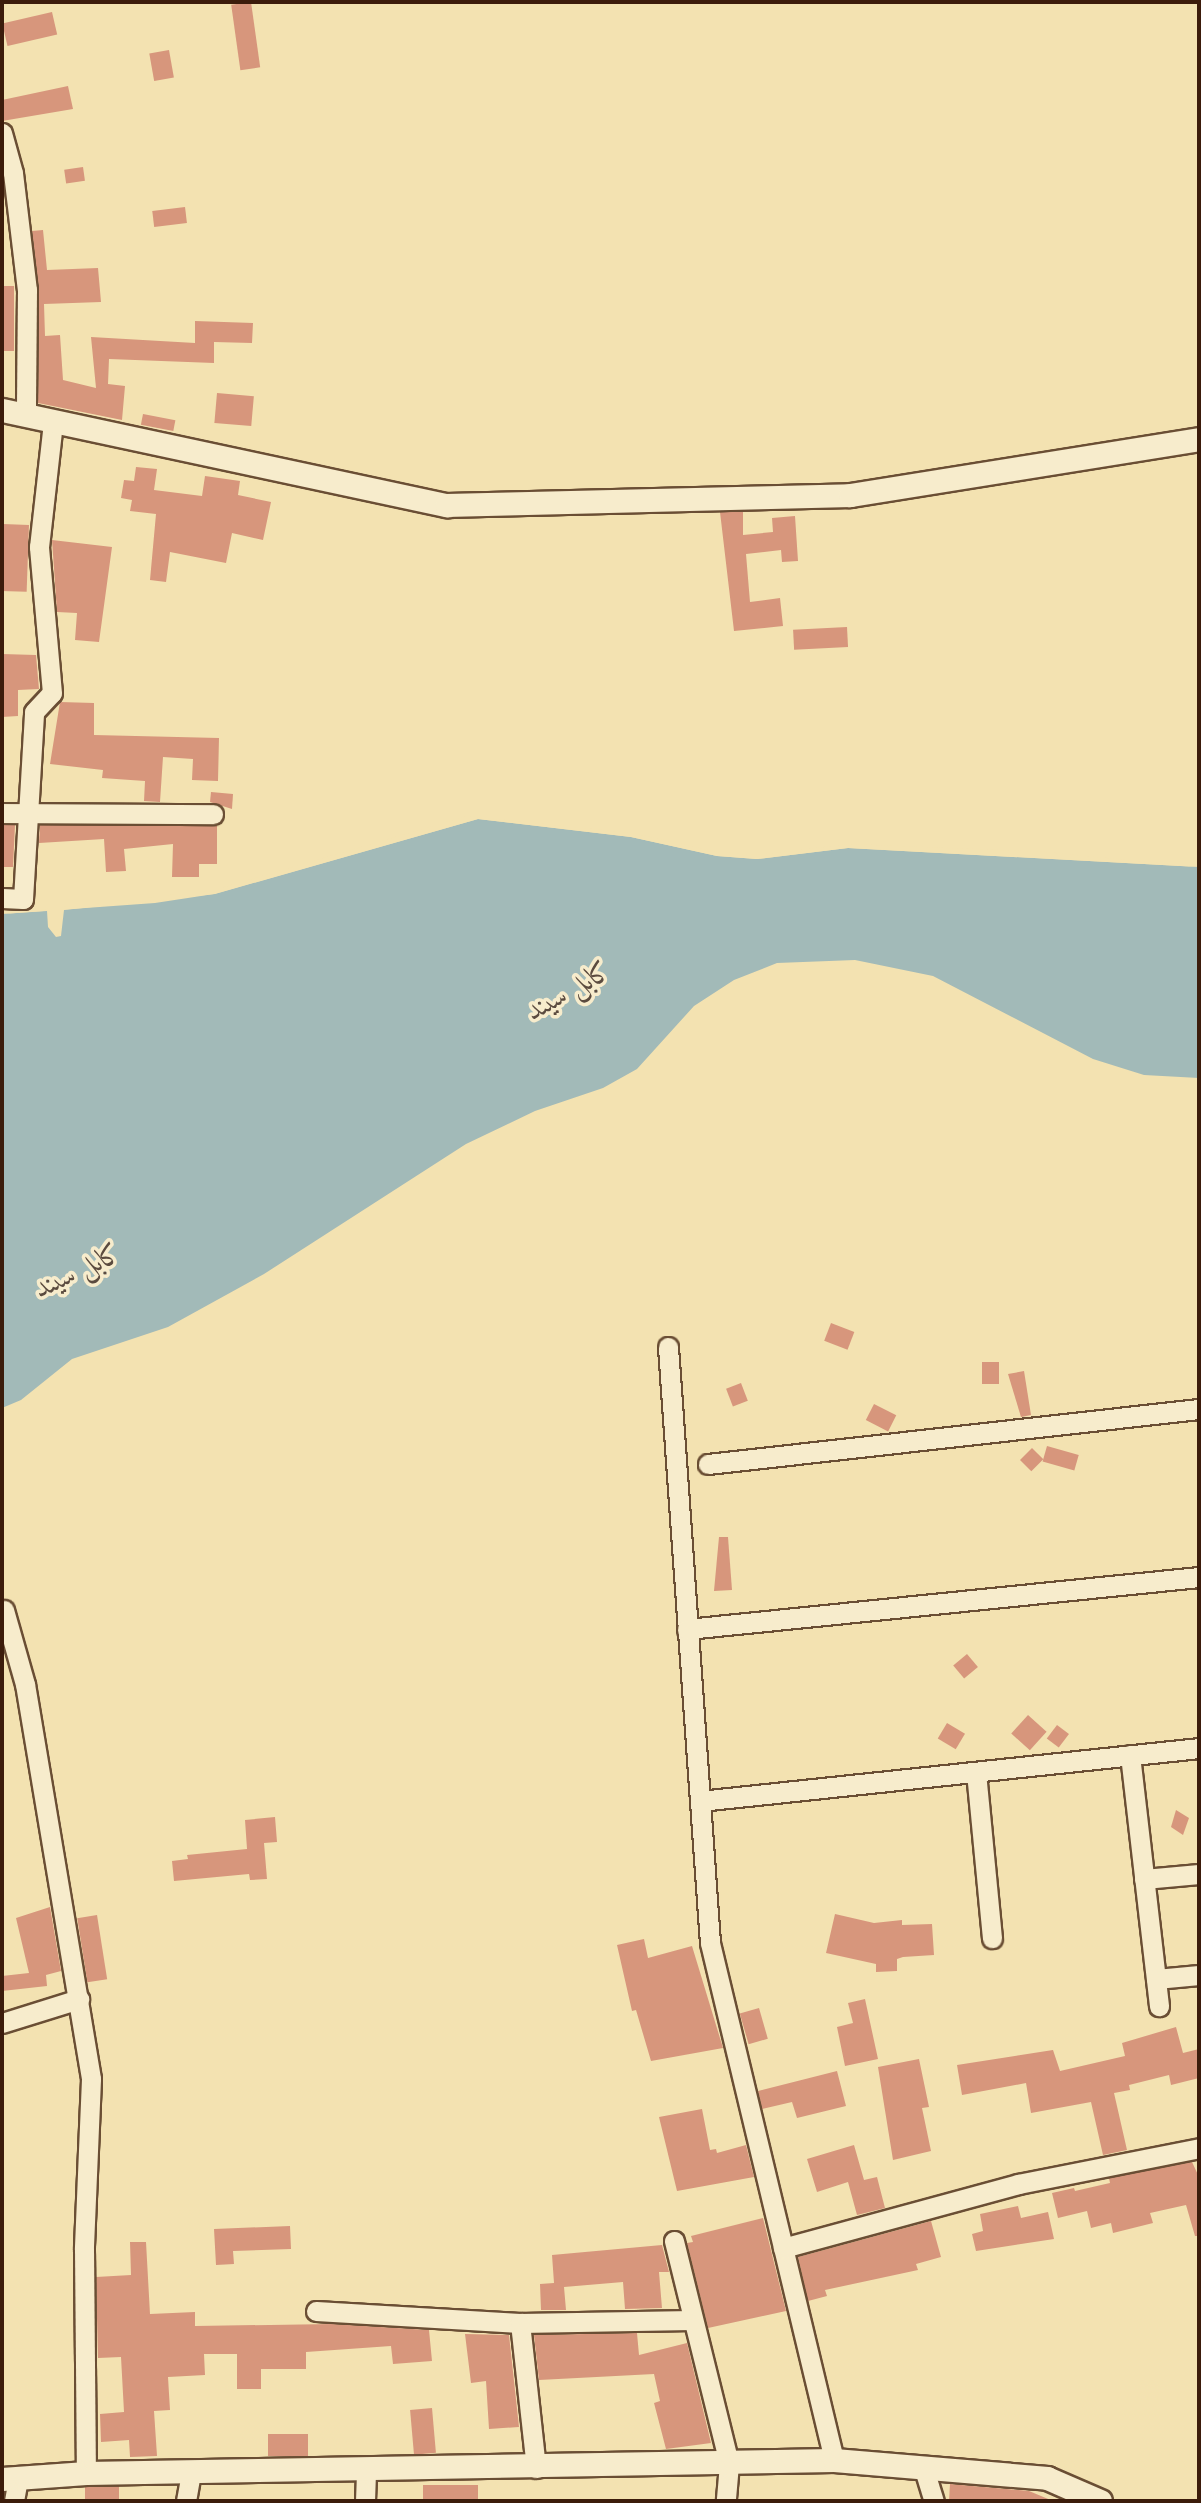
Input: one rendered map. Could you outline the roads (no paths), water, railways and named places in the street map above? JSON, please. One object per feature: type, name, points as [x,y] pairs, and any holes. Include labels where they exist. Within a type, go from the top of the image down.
[{"type":"street","points":[[2,133],[13,173],[27,290],[26,415]]},
{"type":"street","points":[[2,410],[447,505],[850,495],[1199,439]]},
{"type":"street","points":[[2,898],[23,898],[34,712],[52,693],[39,547],[53,423]]},
{"type":"street","points":[[2,813],[213,814]]},
{"type":"street","points":[[668,1347],[710,1943],[834,2460]]},
{"type":"street","points":[[708,1464],[1199,1409]]},
{"type":"street","points":[[687,1629],[1199,1577]]},
{"type":"street","points":[[4,1610],[25,1684],[91,2079],[84,2249],[86,2473]]},
{"type":"street","points":[[700,1801],[1199,1748]]},
{"type":"street","points":[[1130,1755],[1159,2006]]},
{"type":"street","points":[[976,1772],[992,1938]]},
{"type":"street","points":[[1144,1879],[1199,1874]]},
{"type":"street","points":[[1156,1979],[1199,1975]]},
{"type":"street","points":[[2,2023],[79,1999]]},
{"type":"street","points":[[783,2248],[1018,2184],[1199,2148]]},
{"type":"street","points":[[674,2241],[729,2464],[726,2501]]},
{"type":"street","points":[[316,2311],[520,2323],[692,2320]]},
{"type":"street","points":[[520,2323],[536,2468]]},
{"type":"street","points":[[11,2486],[86,2473],[366,2471],[834,2460],[1047,2478],[1100,2501]]},
{"type":"street","points":[[924,2469],[934,2501]]},
{"type":"street","points":[[365,2501],[366,2471]]},
{"type":"street","points":[[186,2501],[191,2474]]},
{"type":"water","name":"کابل سيند","points":[[478,819],[631,837],[717,856],[757,859],[848,848],[1199,867],[1199,1078],[1144,1075],[1093,1059],[933,976],[855,960],[777,963],[734,980],[694,1006],[637,1069],[603,1088],[535,1111],[466,1144],[264,1274],[168,1327],[72,1359],[21,1400],[2,1408],[2,914],[155,903],[214,894]]}]
